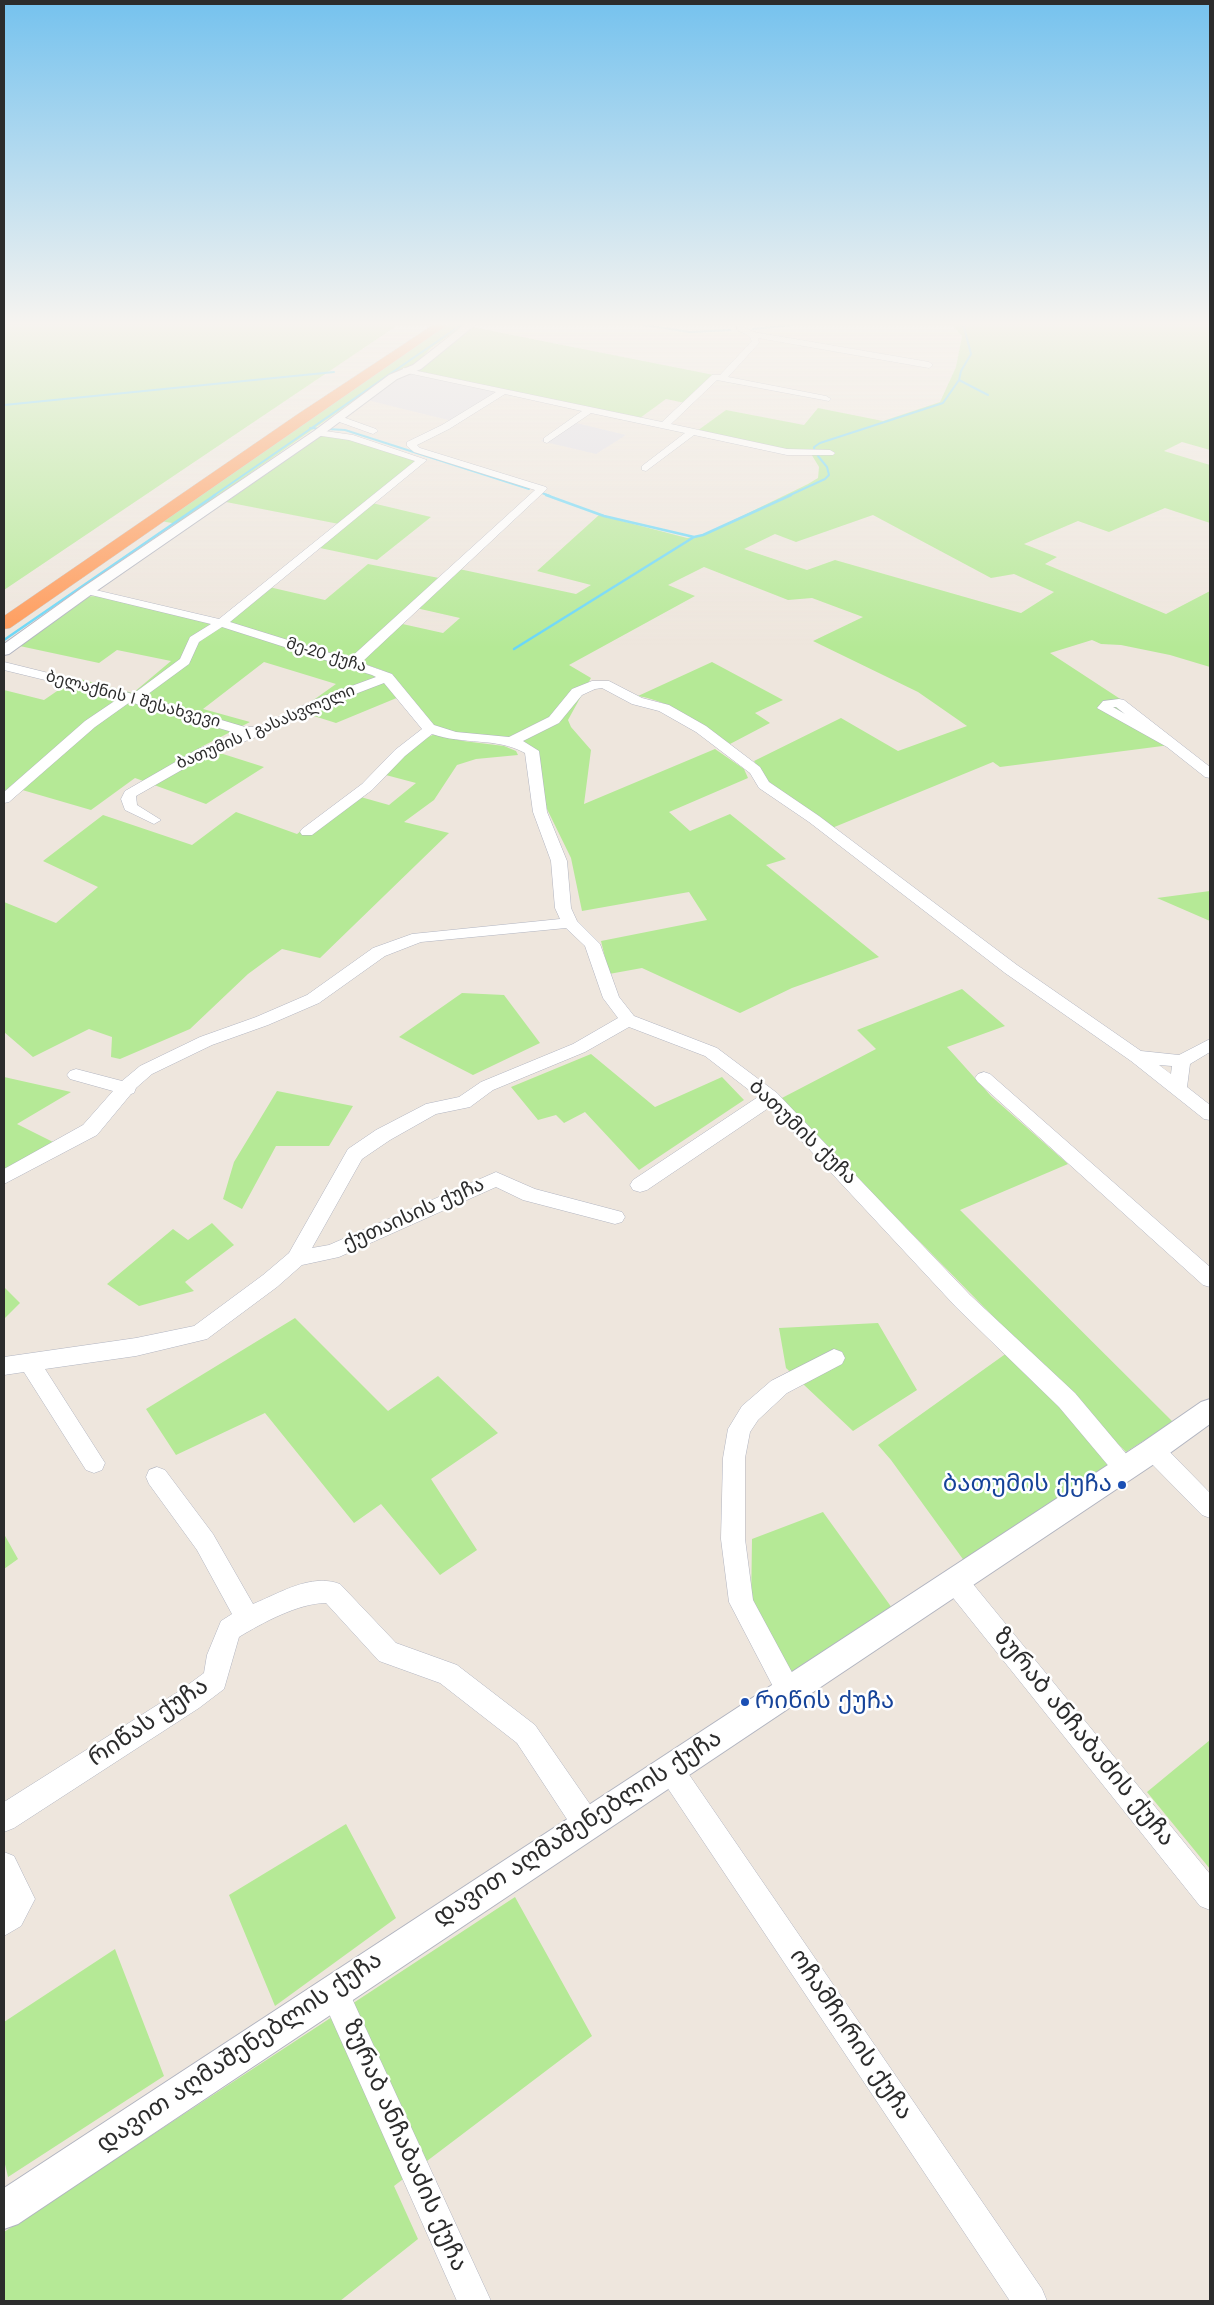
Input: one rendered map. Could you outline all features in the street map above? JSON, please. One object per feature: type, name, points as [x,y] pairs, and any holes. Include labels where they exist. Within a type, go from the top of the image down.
[{"type":"highway","points":[[4,610],[265,433]]},
{"type":"highway","points":[[4,624],[281,433]]},
{"type":"street","points":[[4,651],[87,591],[318,433]]},
{"type":"street","points":[[6,796],[90,724],[185,661],[194,640],[221,623],[422,460],[339,433]]},
{"type":"street","points":[[377,433],[385,435]]},
{"type":"street","points":[[355,666],[354,661],[542,489],[417,450],[406,443],[429,438],[438,433]]},
{"type":"street","points":[[547,440],[557,433]]},
{"type":"street","points":[[646,468],[691,433]]},
{"type":"street","points":[[695,433],[788,452],[830,453]]},
{"type":"street","name":"მე-20 ქუჩა","points":[[87,591],[221,623],[388,677],[404,693],[413,710],[430,729]]},
{"type":"street","name":"ბელაქნის I შესახვევი","points":[[4,666],[131,698],[244,731],[262,730]]},
{"type":"street","name":"ბათუმის I გასასვლელი","points":[[154,820],[130,807],[128,800],[130,794],[203,752],[262,730],[305,709],[388,677]]},
{"type":"street","points":[[512,741],[554,720],[577,692],[592,685],[604,684],[637,701],[664,708],[701,729],[755,770],[764,785],[821,825],[1011,969],[1137,1057],[1210,1114]]},
{"type":"street","points":[[1170,744],[1104,708],[1108,704],[1120,703],[1210,774]]},
{"type":"street","points":[[4,1366],[34,1360],[136,1347],[200,1333],[270,1281],[296,1258],[355,1154],[432,1108],[464,1103],[487,1086],[578,1048],[628,1020],[611,998],[592,944],[570,923],[563,908],[559,861],[540,812],[532,751],[522,745],[512,741],[451,734],[430,729],[400,753],[367,787],[307,832]]},
{"type":"street","points":[[4,1177],[90,1130],[128,1089],[130,1084],[146,1070],[206,1041],[262,1021],[313,999],[379,952],[418,937],[570,923]]},
{"type":"street","name":"ბათუმის ქუჩა","points":[[628,1020],[711,1052],[771,1097],[964,1301],[1067,1400],[1125,1469]]},
{"type":"street","points":[[1137,1057],[1182,1061],[1210,1045]]},
{"type":"street","points":[[1178,1088],[1182,1061]]},
{"type":"street","points":[[76,1075],[128,1089]]},
{"type":"street","points":[[984,1078],[1210,1279]]},
{"type":"street","points":[[640,1185],[771,1097]]},
{"type":"street","name":"ქუთაისის ქუჩა","points":[[296,1258],[332,1252],[496,1178],[530,1195],[615,1217]]},
{"type":"street","points":[[789,1691],[741,1602],[733,1539],[734,1458],[739,1429],[750,1413],[779,1387],[834,1358]]},
{"type":"street","points":[[34,1360],[35,1372],[94,1463]]},
{"type":"street","name":"დავით აღმაშენებლის ქუჩა","points":[[4,2210],[586,1823],[1125,1469],[1210,1410]]},
{"type":"street","points":[[1153,1450],[1210,1508]]},
{"type":"street","points":[[157,1477],[205,1542],[248,1618]]},
{"type":"street","name":"ზურაბ ანჩაბაძის ქუჩა","points":[[955,1581],[1210,1896]]},
{"type":"street","name":"რიწას ქუჩა","points":[[4,1818],[190,1699],[215,1680],[220,1655],[230,1629],[248,1618],[312,1592],[330,1592],[388,1652],[448,1674],[526,1734],[586,1823]]},
{"type":"street","name":"ოჩამჩირის ქუჩა","points":[[670,1769],[1030,2301]]},
{"type":"street","points":[[4,1866],[21,1899],[11,1916],[4,1922]]},
{"type":"street","name":"ზურაბ ანჩაბაძის ქუჩა","points":[[334,1991],[474,2301]]},
{"type":"shaded area","points":[[552,433],[616,433],[626,435],[596,454],[541,441]]},
{"type":"green space","points":[[4,433],[238,433],[4,590]]},
{"type":"green space","points":[[289,433],[308,433],[178,524],[160,521]]},
{"type":"green space","points":[[705,433],[1210,433],[1210,450],[1182,442],[1164,451],[1210,465],[1210,523],[1165,508],[1109,532],[1078,521],[1024,544],[1057,557],[1045,564],[1166,614],[1210,591],[1210,667],[1170,655],[1121,645],[1101,644],[1092,640],[1050,653],[1131,706],[1178,744],[1000,767],[993,762],[832,828],[770,785],[754,761],[841,718],[898,751],[967,726],[918,692],[813,641],[863,617],[812,598],[788,600],[704,567],[668,585],[695,596],[569,665],[591,678],[568,720],[571,727],[591,750],[584,804],[715,749],[744,769],[748,778],[669,812],[690,831],[730,814],[786,859],[766,865],[879,957],[792,988],[740,1013],[642,968],[609,974],[601,941],[707,920],[689,892],[582,911],[571,858],[547,809],[536,763],[524,743],[433,727],[393,677],[382,670],[358,662],[398,623],[443,633],[460,618],[416,608],[459,569],[576,594],[591,585],[537,571],[599,515],[687,538],[703,535],[818,478],[819,467],[810,452],[803,453]],"holes":[[[873,515],[991,578],[1014,574],[1054,592],[1021,613],[835,560],[807,570],[744,549],[775,534],[796,542]]]},
{"type":"green space","points":[[321,435],[345,437],[414,458],[417,462],[339,524],[226,502]]},
{"type":"green space","points":[[372,503],[431,517],[377,560],[320,548]]},
{"type":"green space","points":[[368,564],[439,578],[352,660],[226,623],[269,587],[325,600]]},
{"type":"green space","points":[[96,596],[224,626],[340,662],[384,679],[399,697],[336,723],[298,711],[336,684],[264,662],[203,709],[250,722],[201,747],[264,767],[206,804],[135,778],[91,810],[12,787],[4,794],[4,690],[44,700],[76,678],[133,693],[171,661],[117,650],[99,663],[15,645],[82,597]]},
{"type":"green space","points":[[712,662],[783,700],[755,713],[770,723],[730,744],[675,709],[663,703],[638,696]]},
{"type":"green space","points":[[435,734],[463,741],[504,746],[516,751],[518,755],[476,759],[457,765],[434,800],[404,822],[449,833],[320,958],[282,949],[248,974],[190,1029],[120,1059],[111,1057],[112,1037],[89,1029],[33,1057],[4,1032],[4,902],[56,923],[98,887],[43,861],[103,815],[192,845],[236,812],[297,834],[350,794],[389,805],[416,783],[382,774],[424,739]]},
{"type":"green space","points":[[1210,891],[1210,921],[1157,898]]},
{"type":"green space","points":[[962,989],[1005,1026],[947,1047],[991,1096],[1068,1164],[960,1210],[1173,1422],[1126,1452],[780,1099],[876,1049],[857,1030]]},
{"type":"green space","points":[[462,993],[504,995],[540,1043],[473,1075],[399,1037]]},
{"type":"green space","points":[[591,1054],[655,1107],[722,1077],[744,1100],[639,1170],[585,1112],[564,1123],[556,1115],[538,1120],[511,1087]]},
{"type":"green space","points":[[4,1077],[71,1092],[17,1124],[57,1144],[4,1170]]},
{"type":"green space","points":[[277,1091],[353,1106],[329,1146],[276,1146],[242,1209],[223,1199],[234,1162]]},
{"type":"green space","points":[[212,1223],[234,1245],[185,1282],[194,1291],[139,1306],[107,1284],[173,1229],[188,1240]]},
{"type":"green space","points":[[4,1287],[20,1303],[4,1319]]},
{"type":"green space","points":[[295,1318],[388,1411],[438,1376],[498,1433],[431,1479],[477,1550],[440,1575],[381,1504],[354,1523],[265,1413],[176,1455],[146,1409]]},
{"type":"green space","points":[[878,1323],[917,1390],[853,1431],[786,1368],[779,1328]]},
{"type":"green space","points":[[1011,1350],[1113,1464],[965,1562],[878,1445]]},
{"type":"green space","points":[[823,1512],[892,1608],[791,1673],[751,1611],[752,1539]]},
{"type":"green space","points":[[4,1534],[18,1559],[4,1569]]},
{"type":"green space","points":[[1210,1740],[1210,1869],[1147,1792]]},
{"type":"green space","points":[[346,1824],[396,1918],[275,2006],[229,1895]]},
{"type":"green space","points":[[515,1897],[592,2036],[394,2186],[418,2239],[340,2301],[4,2301],[4,2232]]},
{"type":"green space","points":[[115,1949],[164,2076],[8,2177],[4,2160],[4,2022]]},
{"type":"waterway","points":[[213,496],[305,433]]},
{"type":"waterway","points":[[353,433],[529,489]]},
{"type":"waterway","points":[[815,453],[814,447],[820,443],[852,433]]},
{"type":"waterway","points":[[788,496],[825,479],[829,475],[827,467],[818,456]]},
{"type":"waterway","points":[[542,493],[550,496]]},
{"type":"waterway","points":[[4,640],[215,495]]},
{"type":"waterway","points":[[546,495],[604,516],[694,537]]},
{"type":"waterway","points":[[694,537],[703,535],[791,495]]},
{"type":"waterway","points":[[514,649],[694,537]]},
{"type":"place","name":"ბათუმის ქუჩა","points":[[1122,1485]]},
{"type":"place","name":"რიწის ქუჩა","points":[[745,1702]]}]
